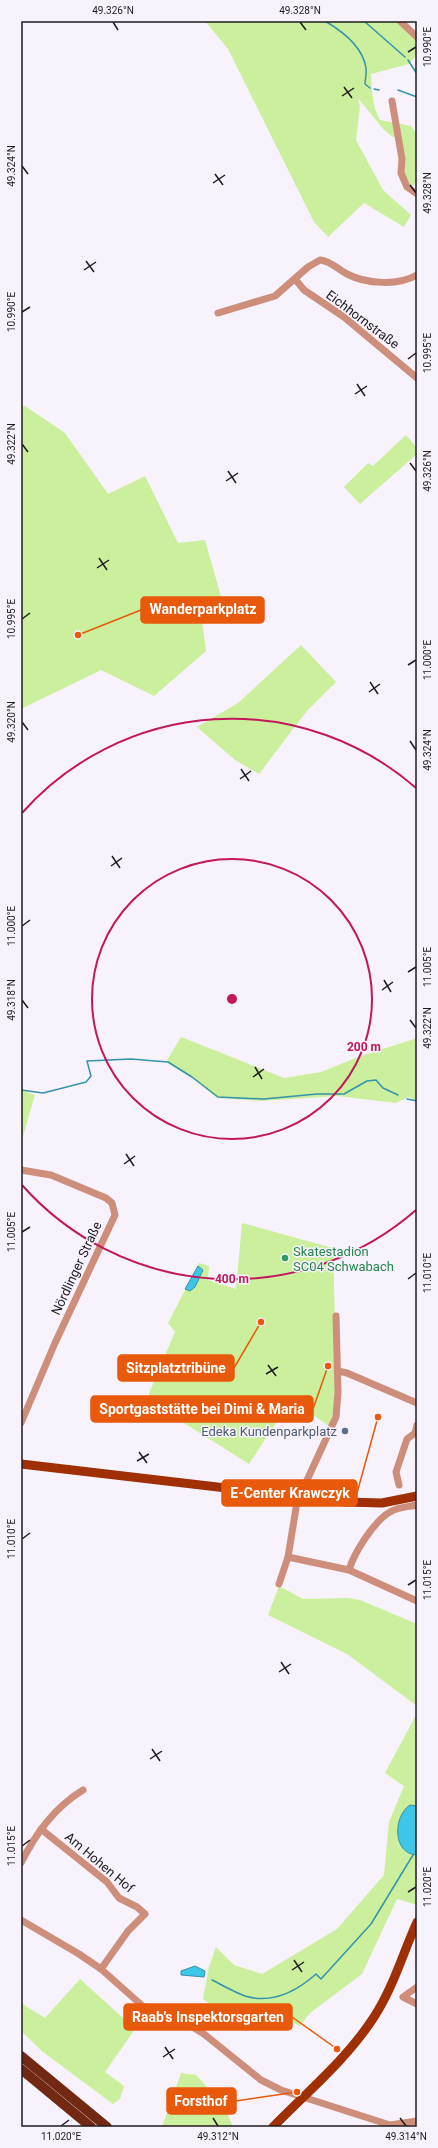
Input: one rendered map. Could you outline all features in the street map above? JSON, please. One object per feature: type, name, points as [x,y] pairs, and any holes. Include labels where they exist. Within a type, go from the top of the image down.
[{"type":"highway","points":[[21,2056],[107,2127]]},
{"type":"highway","points":[[21,2069],[91,2127]]},
{"type":"main road","points":[[21,1464],[299,1498],[370,1504],[417,1496]]},
{"type":"main road","points":[[275,2126],[350,2050],[376,2015],[417,1922]]},
{"type":"street","points":[[400,21],[417,37]]},
{"type":"street","points":[[392,101],[402,159],[402,177],[407,187],[417,194]]},
{"type":"street","points":[[218,314],[275,296],[308,267],[320,260],[330,261],[349,275],[367,281],[402,281],[417,275]]},
{"type":"street","name":"Eichhornstraße","points":[[295,279],[304,290],[344,317],[416,374]]},
{"type":"street","name":"Nördlinger Straße","points":[[21,1170],[51,1175],[106,1198],[112,1203],[115,1215],[55,1343],[21,1423]]},
{"type":"street","points":[[279,1584],[288,1557],[299,1498],[336,1417],[338,1371],[336,1316]]},
{"type":"street","points":[[338,1371],[347,1372],[417,1403]]},
{"type":"street","points":[[399,1485],[396,1472],[407,1439],[414,1433],[417,1426]]},
{"type":"street","points":[[349,1570],[360,1547],[384,1516],[395,1509],[417,1505]]},
{"type":"street","points":[[288,1557],[349,1570],[417,1601]]},
{"type":"street","points":[[21,1863],[41,1829],[66,1801],[83,1790]]},
{"type":"street","name":"Am Hohen Hof","points":[[41,1829],[107,1882],[119,1898],[137,1907],[145,1914],[128,1931],[101,1969]]},
{"type":"street","points":[[21,1920],[66,1945],[101,1969],[146,2008],[191,2026],[224,2049],[261,2080],[281,2090],[390,2125],[403,2126],[417,2121]]},
{"type":"street","points":[[417,1987],[403,1997],[417,2004]]},
{"type":"green space","points":[[205,21],[403,21],[417,35],[417,54],[409,64],[371,74],[374,104],[380,120],[411,126],[417,134],[417,182],[411,187],[403,173],[399,138],[393,137],[384,130],[358,98],[360,106],[356,140],[383,190],[411,215],[404,227],[364,203],[328,237],[314,222],[228,49]]},
{"type":"green space","points":[[25,406],[65,433],[108,494],[145,476],[178,543],[205,540],[222,600],[202,621],[206,651],[154,696],[101,670],[21,709],[21,407]]},
{"type":"green space","points":[[406,435],[417,448],[417,454],[360,504],[344,487],[368,463],[373,466]]},
{"type":"green space","points":[[301,645],[336,682],[306,712],[259,774],[235,760],[197,727],[238,703]]},
{"type":"green space","points":[[181,1037],[284,1078],[321,1072],[358,1057],[417,1038],[417,1101],[408,1097],[396,1103],[337,1096],[261,1101],[217,1098],[192,1078],[166,1062]]},
{"type":"green space","points":[[21,1090],[35,1095],[22,1140],[21,1140]]},
{"type":"green space","points":[[242,1223],[333,1248],[337,1400],[329,1426],[291,1400],[249,1464],[149,1401],[149,1393],[175,1332],[168,1323],[199,1263],[209,1266],[208,1280],[236,1289]]},
{"type":"green space","points":[[279,1586],[303,1599],[348,1598],[360,1600],[417,1624],[417,1706],[347,1654],[268,1615]]},
{"type":"green space","points":[[417,1713],[417,1806],[410,1805],[413,1855],[417,1855],[417,1905],[397,1899],[362,1974],[310,2013],[300,2026],[294,2023],[277,2027],[241,2029],[203,1999],[209,1967],[216,1947],[234,1965],[262,1974],[337,1929],[384,1875],[389,1822],[404,1786],[385,1773]]},
{"type":"green space","points":[[80,1979],[135,2029],[105,2072],[124,2086],[120,2099],[113,2104],[43,2052],[21,2031],[21,2003],[45,2018]]},
{"type":"green space","points":[[181,2073],[196,2075],[224,2106],[233,2127],[162,2127]]},
{"type":"water","points":[[198,1266],[203,1270],[195,1287],[190,1291],[185,1289]]},
{"type":"water","points":[[410,1805],[417,1806],[417,1855],[409,1853],[399,1842],[398,1825],[400,1817],[404,1810]]},
{"type":"water","points":[[195,1966],[205,1971],[204,1977],[181,1975],[181,1971]]},
{"type":"waterway","points":[[325,21],[351,40],[361,53],[366,68],[365,84],[370,88]]},
{"type":"waterway","points":[[364,21],[405,57]]},
{"type":"waterway","points":[[408,60],[417,74]]},
{"type":"waterway","points":[[374,89],[379,90]]},
{"type":"waterway","points":[[398,90],[417,97]]},
{"type":"waterway","points":[[21,1090],[43,1093],[86,1082],[91,1076],[87,1061],[131,1059],[168,1062],[192,1077],[218,1097],[264,1099],[317,1094],[344,1094],[367,1081],[376,1080],[383,1088],[398,1095]]},
{"type":"waterway","points":[[407,1099],[417,1101]]},
{"type":"waterway","points":[[212,1980],[245,1996],[265,1998],[274,1997],[292,1991],[316,1974],[321,1979],[371,1924],[413,1855]]},
{"type":"place","name":"Wanderparkplatz","points":[[78,635]]},
{"type":"place","name":"Skatestadion SC04 Schwabach","points":[[285,1258]]},
{"type":"place","name":"Sitzplatztribüne","points":[[261,1322]]},
{"type":"place","name":"Sportgaststätte bei Dimi & Maria","points":[[328,1366]]},
{"type":"place","name":"E-Center Krawczyk","points":[[378,1417]]},
{"type":"place","name":"Edeka Kundenparkplatz","points":[[345,1431]]},
{"type":"place","name":"Raab's Inspektorsgarten","points":[[337,2049]]},
{"type":"place","name":"Forsthof","points":[[297,2092]]}]
